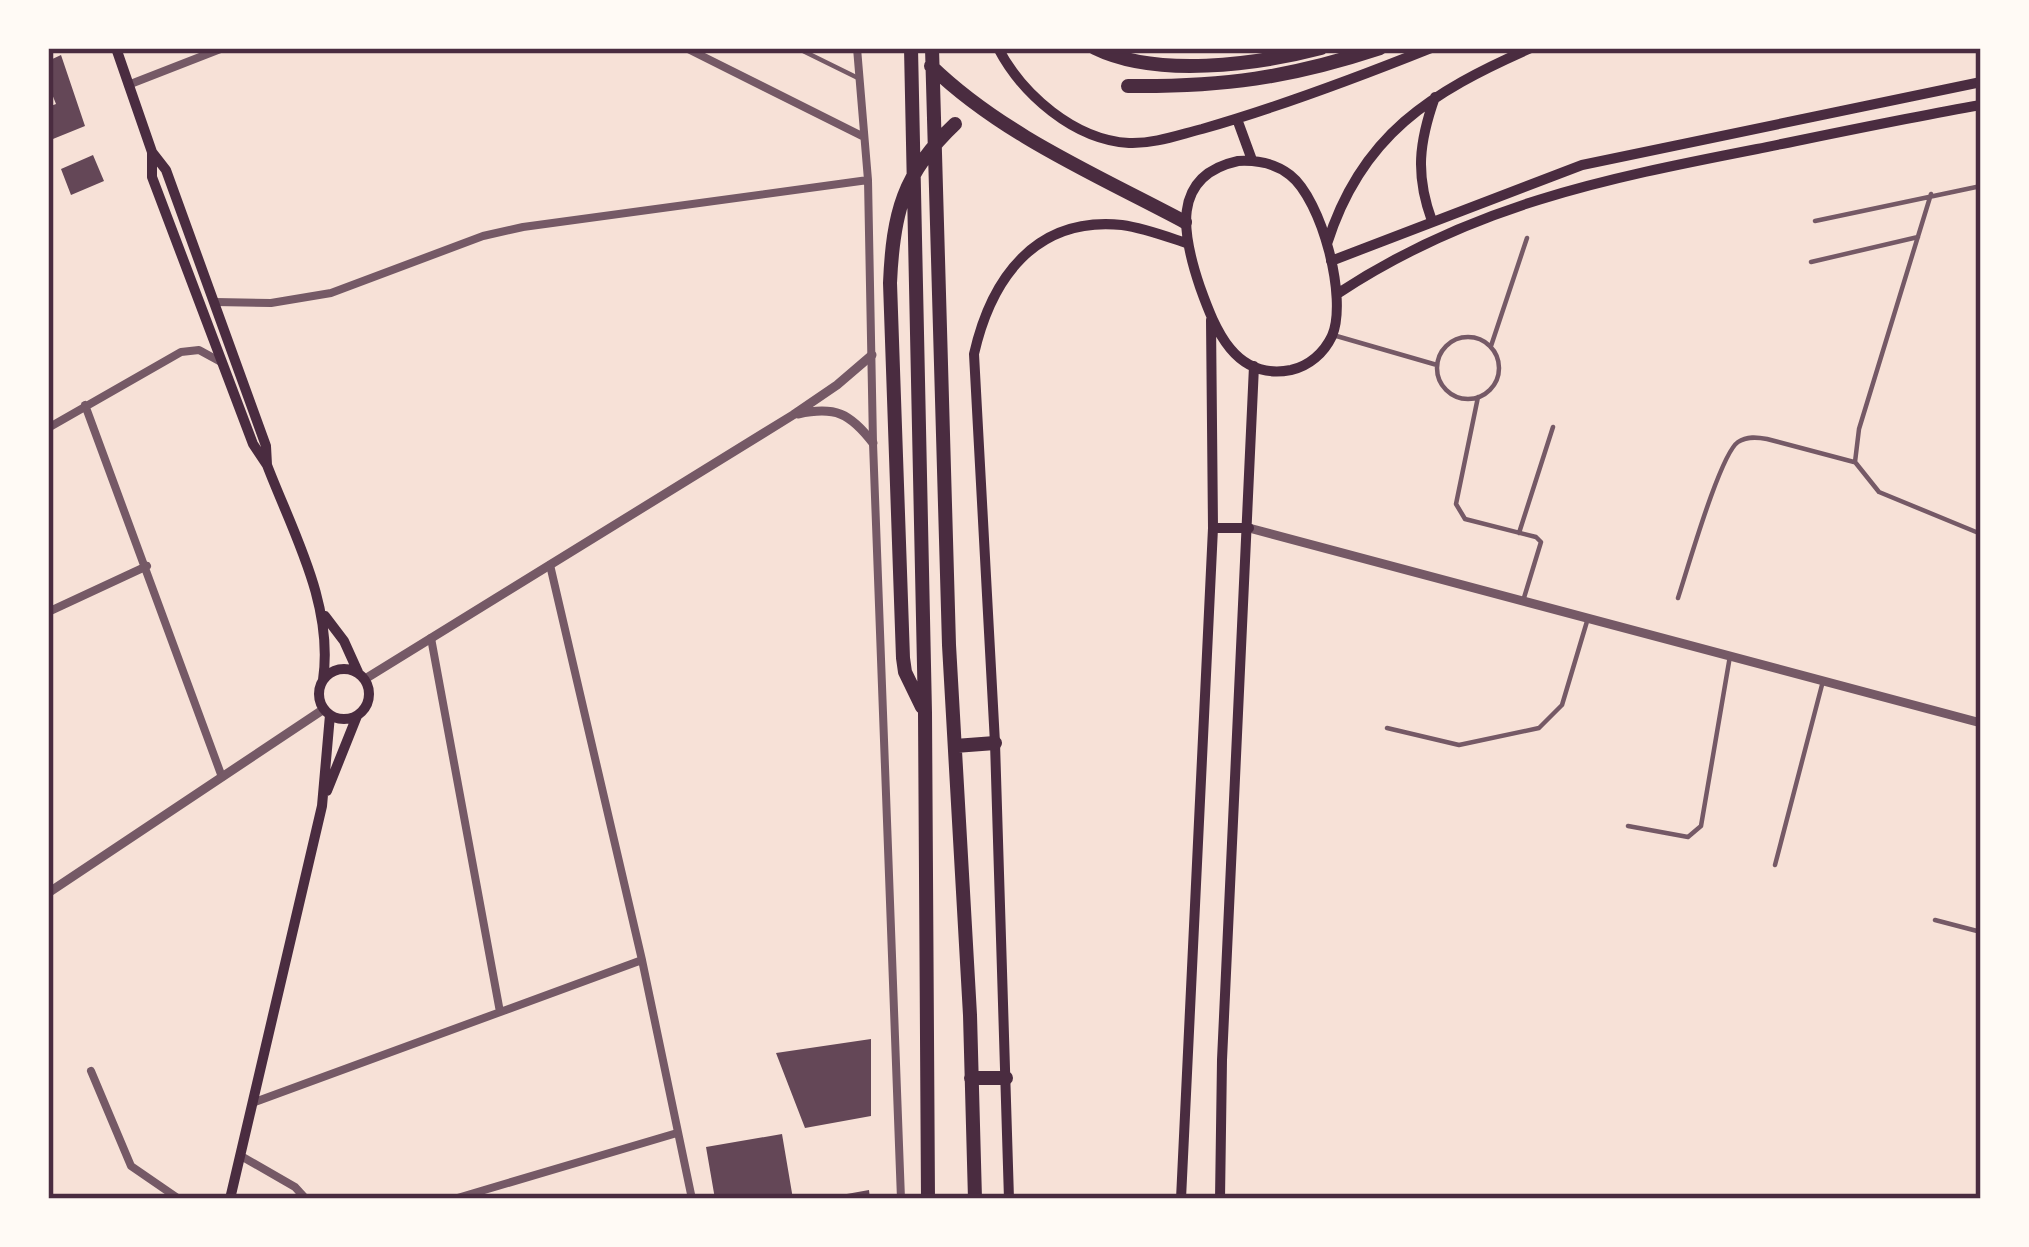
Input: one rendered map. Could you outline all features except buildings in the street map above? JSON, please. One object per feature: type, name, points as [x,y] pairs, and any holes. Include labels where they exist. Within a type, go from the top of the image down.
[{"type":"highway","points":[[914,48],[996,118],[1185,222]]},
{"type":"highway","points":[[914,48],[928,1199]]},
{"type":"highway","points":[[932,48],[949,645],[974,1199]]},
{"type":"highway","points":[[1095,48],[1143,62],[1190,64],[1244,63],[1321,48]]},
{"type":"highway","points":[[1129,86],[1255,81],[1380,48]]},
{"type":"highway","points":[[925,712],[903,658],[890,283],[896,217],[912,173],[955,124]]},
{"type":"highway","points":[[955,746],[995,743]]},
{"type":"highway","points":[[971,1078],[1006,1078]]},
{"type":"main road","points":[[116,48],[152,152],[166,170],[215,302],[263,437],[267,465],[323,614],[327,647],[320,690],[327,712],[322,806]]},
{"type":"main road","points":[[998,48],[1035,96],[1071,125],[1109,140],[1150,142],[1238,119],[1430,48]]},
{"type":"main road","points":[[1326,247],[1344,196],[1361,166],[1397,125],[1436,94],[1531,48]]},
{"type":"main road","points":[[1330,261],[1582,165],[1981,82]]},
{"type":"main road","points":[[1432,221],[1418,164],[1422,133],[1436,94]]},
{"type":"main road","points":[[1337,294],[1384,265],[1494,213],[1586,183],[1981,105]]},
{"type":"main road","points":[[1238,119],[1252,160]]},
{"type":"main road","points":[[1645,150],[1651,170]]},
{"type":"main road","points":[[152,152],[152,177],[253,445],[267,465]]},
{"type":"main road","points":[[1252,160],[1278,167],[1300,184],[1330,261],[1337,294],[1333,335],[1319,355],[1298,368],[1273,371],[1254,366],[1230,350],[1211,320],[1186,243],[1189,200],[1209,173],[1252,160]]},
{"type":"main road","points":[[1009,1199],[995,743],[974,353],[996,287],[1019,259],[1049,238],[1084,227],[1120,225],[1186,243]]},
{"type":"main road","points":[[1181,1199],[1213,528],[1211,320]]},
{"type":"main road","points":[[1220,1199],[1222,1060],[1254,366]]},
{"type":"main road","points":[[1213,528],[1249,528]]},
{"type":"main road","points":[[230,1199],[322,806],[357,716],[369,699],[344,641],[323,614]]},
{"type":"main road","points":[[323,680],[339,669],[361,676]]},
{"type":"main road","points":[[327,712],[338,719],[357,716]]},
{"type":"street","points":[[128,85],[223,48]]},
{"type":"street","points":[[686,48],[864,137]]},
{"type":"street","points":[[857,48],[868,180],[872,443],[901,1199]]},
{"type":"street","points":[[215,302],[271,303],[331,293],[483,236],[523,226],[868,180]]},
{"type":"street","points":[[48,428],[181,352],[199,350],[221,362]]},
{"type":"street","points":[[361,676],[431,638],[793,415],[872,355]]},
{"type":"street","points":[[85,405],[223,778]]},
{"type":"street","points":[[793,415],[835,410],[854,419],[872,443]]},
{"type":"street","points":[[1249,528],[1981,723]]},
{"type":"street","points":[[550,565],[642,959],[692,1199]]},
{"type":"street","points":[[48,612],[147,566]]},
{"type":"street","points":[[431,638],[500,1012]]},
{"type":"street","points":[[48,893],[327,712]]},
{"type":"street","points":[[255,1102],[642,959]]},
{"type":"street","points":[[91,1071],[131,1166],[179,1199]]},
{"type":"street","points":[[454,1199],[678,1133]]},
{"type":"street","points":[[242,1156],[295,1187],[306,1199]]},
{"type":"lane","points":[[797,48],[860,80]]},
{"type":"lane","points":[[1815,220],[1981,186]]},
{"type":"lane","points":[[1855,462],[1859,429],[1931,194]]},
{"type":"lane","points":[[1811,262],[1918,237]]},
{"type":"lane","points":[[1491,346],[1475,337],[1458,338],[1444,348],[1437,365],[1445,389],[1460,398],[1478,398],[1492,387],[1499,371],[1491,346],[1527,238]]},
{"type":"lane","points":[[1333,335],[1437,365]]},
{"type":"lane","points":[[1478,398],[1456,504],[1466,519],[1536,537],[1542,548],[1523,601]]},
{"type":"lane","points":[[1519,532],[1553,427]]},
{"type":"lane","points":[[1678,598],[1729,451],[1753,436],[1855,462],[1879,493],[1981,534]]},
{"type":"lane","points":[[1387,728],[1459,745],[1539,728],[1562,705],[1588,618]]},
{"type":"lane","points":[[1628,826],[1688,837],[1701,826],[1730,656]]},
{"type":"lane","points":[[1775,866],[1823,681]]},
{"type":"lane","points":[[1935,920],[1981,932]]}]
